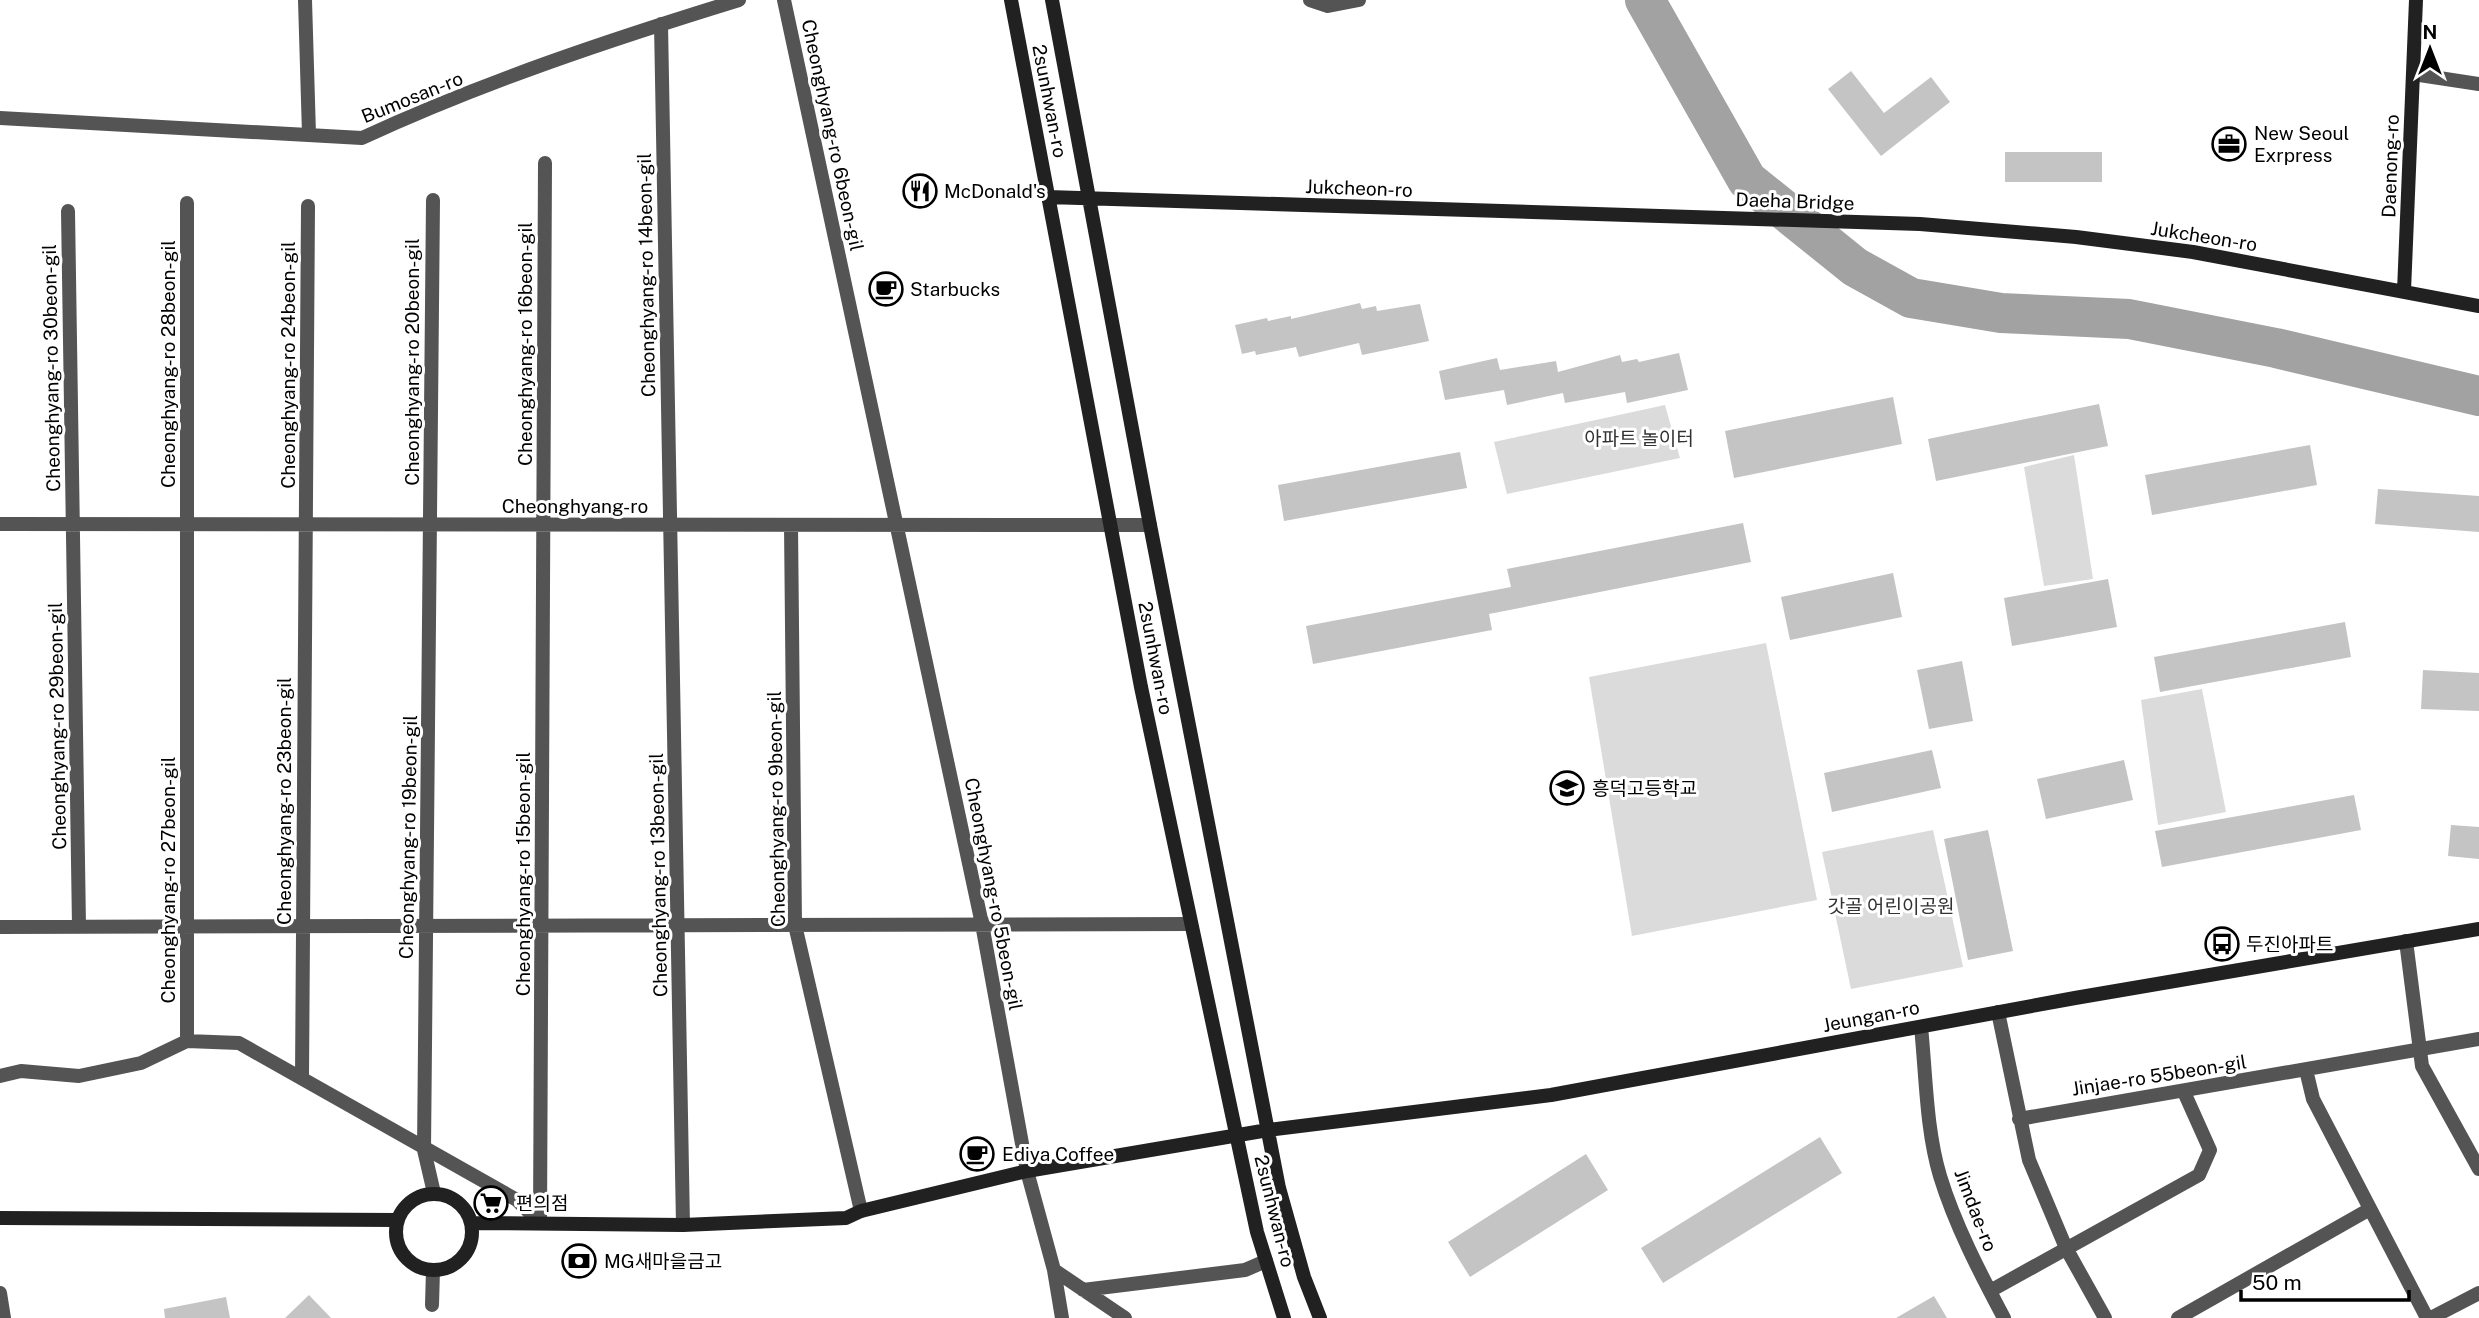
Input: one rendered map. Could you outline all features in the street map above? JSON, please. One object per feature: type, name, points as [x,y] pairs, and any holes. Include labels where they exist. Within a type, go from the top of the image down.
[{"type":"street","points":[[305,0],[309,134]]},
{"type":"street","name":"Bumosan-ro","points":[[0,118],[362,138],[410,116],[661,24],[739,0]]},
{"type":"street","name":"Cheonghyang-ro 6beon-gil","points":[[784,0],[899,525]]},
{"type":"street","name":"2sunhwan-ro","points":[[1011,0],[1111,525],[1191,924],[1236,1135],[1266,1261],[1284,1318]]},
{"type":"street","name":"2sunhwan-ro","points":[[1052,0],[1150,525],[1268,1130],[1304,1277],[1320,1318]]},
{"type":"street","points":[[1310,0],[1328,6],[1359,0]]},
{"type":"street","name":"Daenong-ro","points":[[2404,291],[2416,0]]},
{"type":"street","name":"Cheonghyang-ro 14beon-gil","points":[[661,24],[670,525]]},
{"type":"street","points":[[2413,74],[2479,84]]},
{"type":"street","name":"Cheonghyang-ro 16beon-gil","points":[[544,525],[545,163]]},
{"type":"street","name":"Jukcheon-ro","points":[[1048,197],[1668,216]]},
{"type":"street","name":"Cheonghyang-ro 20beon-gil","points":[[430,525],[433,200]]},
{"type":"street","name":"Cheonghyang-ro 28beon-gil","points":[[187,203],[187,525]]},
{"type":"street","name":"Cheonghyang-ro 24beon-gil","points":[[306,525],[308,206]]},
{"type":"street","name":"Cheonghyang-ro 30beon-gil","points":[[68,211],[73,524]]},
{"type":"street","name":"Daeha Bridge","points":[[1668,216],[1920,224]]},
{"type":"street","name":"Jukcheon-ro","points":[[1920,224],[2076,237],[2193,252],[2479,306]]},
{"type":"street","name":"Cheonghyang-ro","points":[[0,524],[1150,525]]},
{"type":"street","name":"Cheonghyang-ro 29beon-gil","points":[[73,524],[79,926]]},
{"type":"street","name":"Cheonghyang-ro 27beon-gil","points":[[187,525],[187,1041]]},
{"type":"street","name":"Cheonghyang-ro 23beon-gil","points":[[302,1078],[306,525]]},
{"type":"street","name":"Cheonghyang-ro 19beon-gil","points":[[430,525],[424,1150],[434,1193]]},
{"type":"street","name":"Cheonghyang-ro 15beon-gil","points":[[540,1223],[544,525]]},
{"type":"street","name":"Cheonghyang-ro 13beon-gil","points":[[670,525],[683,1225]]},
{"type":"street","name":"Cheonghyang-ro 9beon-gil","points":[[791,525],[795,925],[861,1211]]},
{"type":"street","name":"Cheonghyang-ro 5beon-gil","points":[[899,525],[982,924],[1027,1171],[1054,1270],[1062,1318]]},
{"type":"street","points":[[0,926],[1191,924]]},
{"type":"street","name":"Jeungan-ro","points":[[471,1223],[683,1225],[846,1218],[861,1211],[1027,1171],[1268,1130],[1551,1095],[1998,1012],[2479,929]]},
{"type":"street","points":[[2406,941],[2422,1066],[2479,1170]]},
{"type":"street","points":[[1998,1012],[2029,1160],[2066,1248],[2105,1318]]},
{"type":"street","name":"Jimdae-ro","points":[[1921,1027],[1928,1108],[1940,1175],[1990,1292],[2004,1318]]},
{"type":"street","name":"Jinjae-ro 55beon-gil","points":[[2019,1119],[2479,1039]]},
{"type":"street","points":[[0,1076],[21,1071],[79,1076],[141,1063],[187,1041],[239,1043],[424,1150],[517,1200],[540,1223]]},
{"type":"street","points":[[2306,1070],[2313,1099],[2429,1318],[2479,1293]]},
{"type":"street","points":[[1990,1292],[2199,1175],[2210,1150],[2185,1092]]},
{"type":"street","points":[[434,1193],[454,1199],[463,1207],[471,1223],[471,1242],[466,1254],[457,1263],[433,1270],[420,1268],[401,1252],[396,1240],[397,1220],[406,1204],[417,1197],[434,1193]]},
{"type":"street","points":[[2178,1318],[2370,1209]]},
{"type":"street","points":[[0,1218],[397,1220]]},
{"type":"street","points":[[1083,1290],[1245,1270],[1266,1261]]},
{"type":"street","points":[[432,1305],[433,1270]]},
{"type":"street","points":[[1054,1270],[1125,1318]]},
{"type":"street","points":[[0,1293],[4,1318]]},
{"type":"green space","name":"아파트 놀이터","points":[[1665,405],[1680,458],[1507,494],[1494,442]]},
{"type":"green space","points":[[2074,455],[2093,579],[2044,586],[2024,467]]},
{"type":"green space","points":[[1766,643],[1817,900],[1632,936],[1589,677]]},
{"type":"green space","points":[[2202,689],[2226,812],[2158,825],[2141,700]]},
{"type":"green space","name":"갓골 어린이공원","points":[[1933,830],[1963,967],[1851,989],[1822,852]]},
{"type":"building","points":[[1851,71],[1884,113],[1931,77],[1950,102],[1881,156],[1828,89]]},
{"type":"building","points":[[2005,152],[2102,152],[2102,182],[2005,182]]},
{"type":"building","points":[[1360,303],[1362,309],[1376,306],[1377,311],[1420,304],[1429,341],[1362,355],[1359,343],[1299,357],[1296,347],[1256,355],[1255,351],[1242,354],[1235,325],[1267,318],[1268,321],[1291,316],[1291,319]]},
{"type":"building","points":[[1679,353],[1688,390],[1627,403],[1625,392],[1565,403],[1563,393],[1507,405],[1504,390],[1445,400],[1439,371],[1497,358],[1500,370],[1556,361],[1558,372],[1620,355],[1622,362],[1637,359],[1639,362]]},
{"type":"building","points":[[1893,397],[1902,444],[1734,478],[1725,431]]},
{"type":"building","points":[[2099,404],[2108,446],[1936,481],[1928,439]]},
{"type":"building","points":[[2310,445],[2317,485],[2152,515],[2145,475]]},
{"type":"building","points":[[1460,452],[1467,488],[1284,521],[1278,485]]},
{"type":"building","points":[[2378,489],[2479,496],[2479,532],[2375,524]]},
{"type":"building","points":[[1743,523],[1751,562],[1489,614],[1492,630],[1313,664],[1306,626],[1511,587],[1507,569]]},
{"type":"building","points":[[1893,573],[1902,617],[1790,640],[1781,597]]},
{"type":"building","points":[[2108,579],[2117,627],[2012,646],[2004,598]]},
{"type":"building","points":[[2345,622],[2351,657],[2160,692],[2154,657]]},
{"type":"building","points":[[1962,661],[1973,721],[1929,729],[1917,670]]},
{"type":"building","points":[[2423,670],[2479,673],[2479,711],[2421,709]]},
{"type":"building","points":[[1932,750],[1941,788],[1832,812],[1824,773]]},
{"type":"building","points":[[2124,760],[2133,800],[2046,819],[2037,779]]},
{"type":"building","points":[[2354,795],[2361,830],[2162,867],[2155,831]]},
{"type":"building","points":[[2451,825],[2479,827],[2479,859],[2448,856]]},
{"type":"building","points":[[1988,830],[2013,951],[1968,960],[1944,839]]},
{"type":"building","points":[[1820,1137],[1842,1173],[1663,1283],[1641,1248]]},
{"type":"building","points":[[1586,1154],[1608,1190],[1470,1277],[1448,1242]]},
{"type":"building","points":[[309,1295],[331,1318],[285,1318]]},
{"type":"building","points":[[1934,1296],[1947,1318],[1896,1318]]},
{"type":"building","points":[[226,1297],[230,1318],[165,1318],[164,1309]]},
{"type":"waterway","points":[[1645,0],[1747,180],[1855,267],[1911,298],[2001,313],[2129,319],[2276,348],[2479,396]]},
{"type":"place","name":"New Seoul Exrpress","points":[[2229,144]]},
{"type":"place","name":"McDonald's","points":[[920,191]]},
{"type":"place","name":"Starbucks","points":[[886,289]]},
{"type":"place","name":"흥덕고등학교","points":[[1567,788]]},
{"type":"place","name":"두진아파트","points":[[2222,944]]},
{"type":"place","name":"Ediya Coffee","points":[[977,1154]]},
{"type":"place","name":"편의점","points":[[491,1203]]},
{"type":"place","name":"MG새마을금고","points":[[579,1261]]}]
